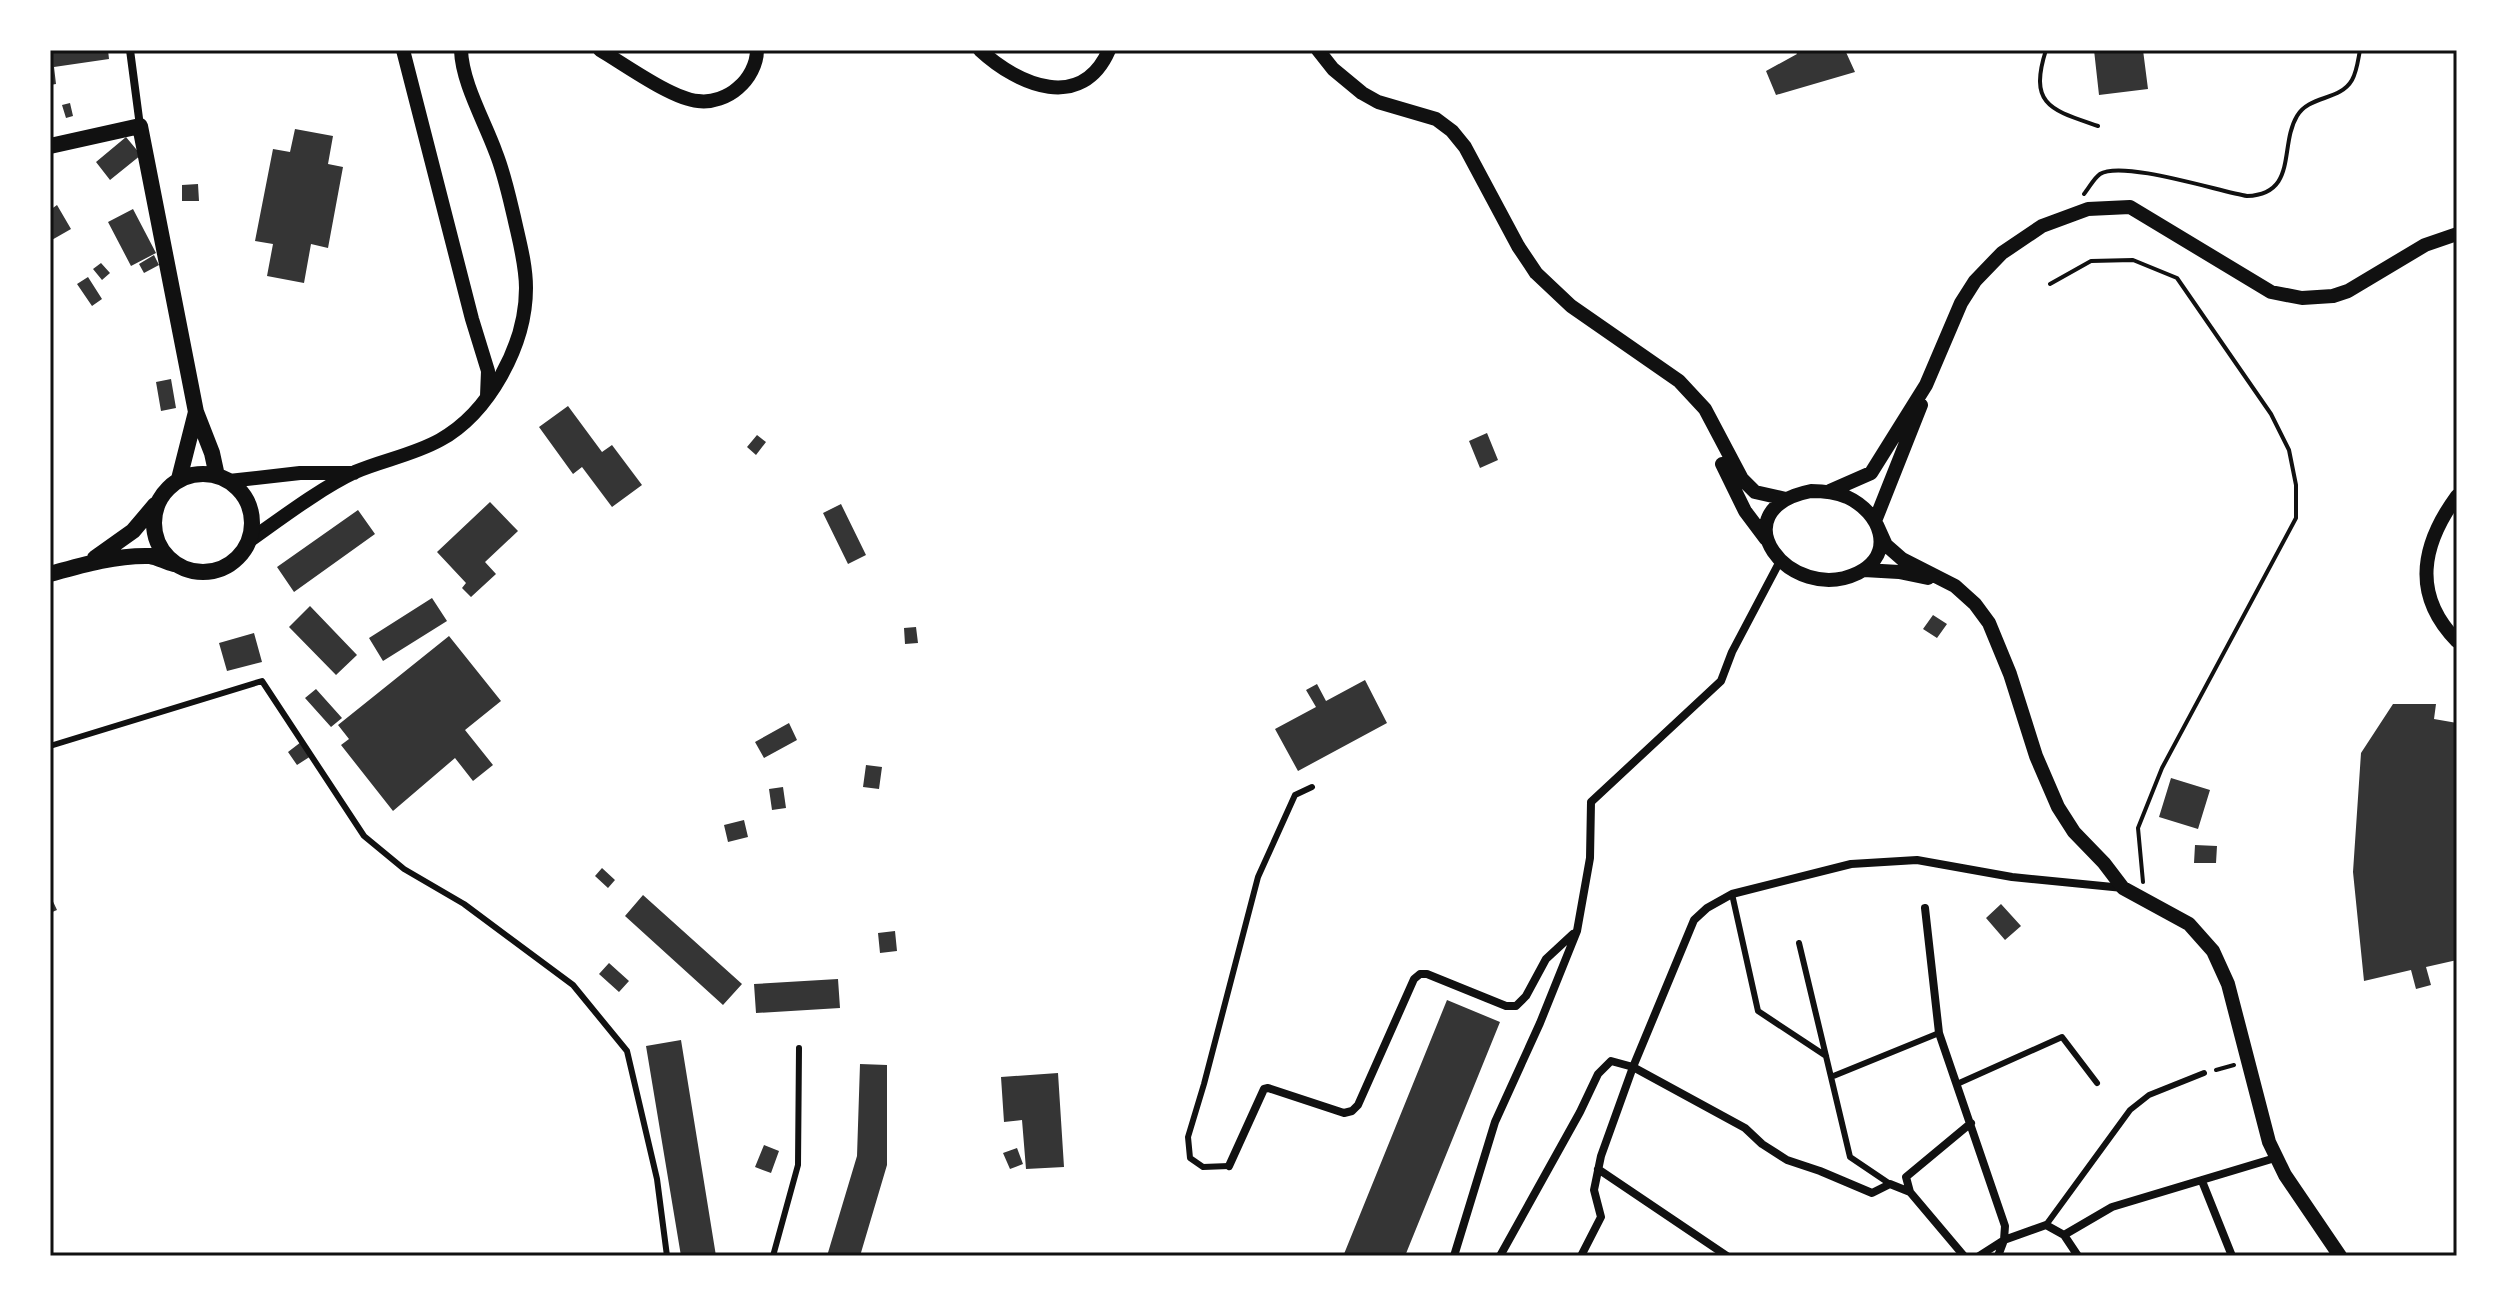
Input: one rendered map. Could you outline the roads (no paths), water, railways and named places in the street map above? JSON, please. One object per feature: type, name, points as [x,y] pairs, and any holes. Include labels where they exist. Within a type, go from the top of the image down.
[{"type":"main road","points":[[50,146],[140,126],[196,412],[223,479]]},
{"type":"main road","points":[[179,479],[196,412]]},
{"type":"main road","points":[[50,574],[88,563],[152,556],[195,572],[211,572],[227,566],[240,556],[249,541],[251,515],[247,502],[240,490],[223,479],[191,475],[179,479],[133,531],[88,563]]},
{"type":"main road","points":[[159,501],[154,515],[158,545],[179,566]]},
{"type":"street","points":[[130,50],[140,126]]},
{"type":"street","points":[[403,50],[488,371],[486,401]]},
{"type":"street","points":[[249,541],[354,473],[414,453],[441,440],[468,421],[486,401],[503,372],[523,314],[525,268],[498,156],[465,74],[461,50]]},
{"type":"street","points":[[600,50],[685,99],[701,102],[732,93],[743,84],[757,57],[757,50]]},
{"type":"street","points":[[980,50],[1008,71],[1053,88],[1065,89],[1093,76],[1109,50]]},
{"type":"street","points":[[1318,50],[1333,69],[1362,93],[1378,102],[1436,119],[1452,131],[1465,147],[1518,246],[1536,273],[1558,296],[1679,381],[1699,401],[1737,472],[1748,486],[1755,492],[1786,499]]},
{"type":"street","points":[[1652,362],[1700,419],[1745,511],[1780,561],[1802,575],[1840,579],[1872,564],[1881,545],[1876,523],[1926,385],[1961,303],[1975,281],[2002,253],[2042,226],[2088,209],[2130,207],[2271,292],[2302,298],[2333,296],[2348,291],[2425,245],[2457,234]]},
{"type":"street","points":[[1766,539],[1766,520],[1778,504],[1811,491],[1830,491],[1871,473],[1926,385]]},
{"type":"street","points":[[223,479],[300,473],[354,473]]},
{"type":"street","points":[[1830,491],[1858,504],[1876,523],[1886,545],[1902,559],[1955,586],[1975,604],[1999,643],[2036,756],[2058,807],[2074,832],[2123,888]]},
{"type":"street","points":[[2457,496],[2435,530],[2427,565],[2431,600],[2443,625],[2457,641]]},
{"type":"street","points":[[1454,1256],[1495,1122],[1577,931],[1590,858],[1591,802],[1721,681],[1732,652],[1780,561]]},
{"type":"street","points":[[1864,570],[1899,572],[1955,586]]},
{"type":"street","points":[[1581,1256],[1601,1217],[1594,1190],[1598,1169],[1633,1067],[1694,920],[1707,908],[1732,894],[1851,864],[1917,860],[2012,877],[2123,888],[2189,924],[2213,951],[2228,984],[2263,1127],[2275,1158],[2340,1256]]},
{"type":"street","points":[[1925,908],[1939,1033],[2005,1226],[1998,1256]]},
{"type":"street","points":[[1229,1166],[1264,1089],[1344,1113],[1358,1105],[1414,979],[1420,974],[1427,974],[1506,1006],[1516,1006],[1526,996],[1546,959],[1577,931]]},
{"type":"street","points":[[1500,1256],[1598,1074],[1611,1061],[1633,1067],[1745,1128],[1762,1144],[1787,1160],[1872,1193],[1890,1184],[1910,1192]]},
{"type":"street","points":[[1964,1256],[1910,1192],[1906,1177],[1971,1123]]},
{"type":"street","points":[[2064,1235],[2112,1207],[2275,1158]]},
{"type":"street","points":[[1598,1169],[1727,1256]]},
{"type":"street","points":[[2202,1181],[2232,1256]]},
{"type":"street","points":[[1979,1256],[2004,1240],[2046,1225],[2064,1235],[2078,1256]]},
{"type":"lane","points":[[50,746],[262,681],[364,836],[404,869],[464,904],[573,985],[627,1051],[657,1179],[667,1256]]},
{"type":"lane","points":[[1229,1166],[1203,1167],[1190,1158],[1188,1137],[1258,877],[1295,795],[1312,787]]},
{"type":"lane","points":[[1732,894],[1758,1011],[1826,1056]]},
{"type":"lane","points":[[1799,943],[1850,1157],[1890,1184]]},
{"type":"lane","points":[[1831,1077],[1939,1033]]},
{"type":"lane","points":[[1957,1084],[2062,1037],[2097,1083]]},
{"type":"lane","points":[[773,1256],[798,1165],[799,1048]]},
{"type":"lane","points":[[2046,1225],[2130,1110],[2149,1095],[2204,1073]]}]
